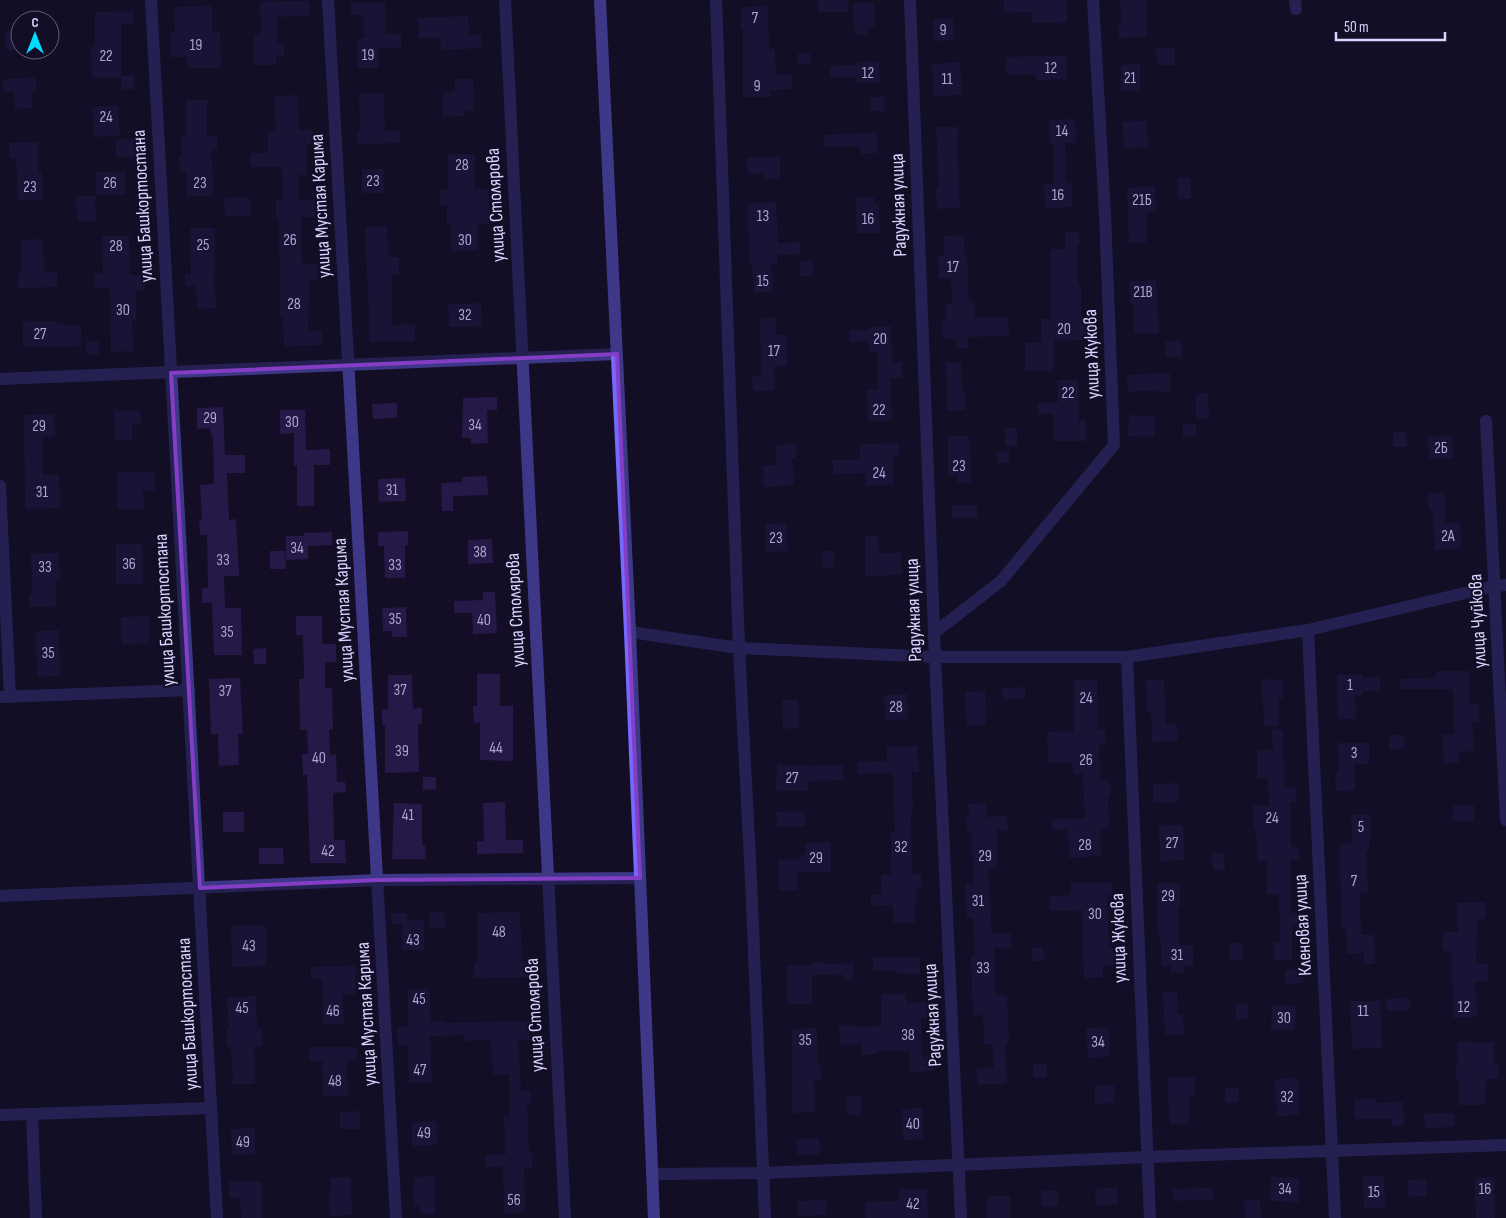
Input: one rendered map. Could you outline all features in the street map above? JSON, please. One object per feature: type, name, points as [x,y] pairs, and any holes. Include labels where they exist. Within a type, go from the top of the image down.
[{"type":"main road","points":[[600,0],[630,632],[654,1218]]},
{"type":"street","name":"улица Башкортостана","points":[[152,0],[217,1218]]},
{"type":"street","name":"улица Мустая Карима","points":[[328,0],[396,1218]]},
{"type":"street","name":"улица Столярова","points":[[505,0],[565,1218]]},
{"type":"street","points":[[716,0],[739,648],[765,1218]]},
{"type":"street","name":"Радужная улица","points":[[910,0],[934,634],[961,1218]]},
{"type":"street","name":"улица Жукова","points":[[934,634],[1001,581],[1114,445],[1105,215],[1092,0]]},
{"type":"street","points":[[0,380],[617,354]]},
{"type":"street","name":"улица Чуйкова","points":[[1486,421],[1501,585],[1506,820]]},
{"type":"street","points":[[0,486],[5,697],[188,690]]},
{"type":"street","points":[[630,632],[739,648],[935,657],[1127,657],[1308,630],[1501,585]]},
{"type":"street","name":"Кленовая улица","points":[[1308,630],[1335,1218]]},
{"type":"street","name":"улица Жукова","points":[[1127,657],[1150,1218]]},
{"type":"street","points":[[0,896],[378,880],[640,878]]},
{"type":"street","points":[[0,1115],[211,1108]]},
{"type":"street","points":[[32,1114],[36,1218]]},
{"type":"street","points":[[652,1174],[763,1173],[1147,1157],[1506,1145]]},
{"type":"highlighted area","points":[[617,354],[640,878],[378,880],[200,888],[171,373]]},
{"type":"building","points":[[818,0],[848,0],[848,12],[818,12]]},
{"type":"building","points":[[1004,0],[1067,0],[1067,22],[1032,23],[1032,12],[1004,13]]},
{"type":"building","points":[[1120,0],[1146,0],[1147,37],[1119,38],[1118,23],[1121,23]]},
{"type":"building","points":[[309,1],[309,16],[277,17],[277,44],[284,44],[284,56],[276,56],[276,65],[254,65],[254,35],[261,35],[260,2]]},
{"type":"building","points":[[874,2],[875,27],[867,27],[868,35],[855,35],[853,3]]},
{"type":"building","points":[[351,3],[385,3],[386,34],[401,34],[401,48],[378,49],[378,68],[358,68],[357,41],[365,38],[363,15],[351,15]]},
{"type":"building","points":[[212,6],[212,33],[220,33],[221,68],[187,68],[187,57],[171,57],[171,33],[175,33],[174,7]]},
{"type":"building","points":[[768,6],[769,49],[775,49],[776,75],[792,75],[792,89],[770,90],[771,97],[743,97],[743,28],[741,29],[741,7]]},
{"type":"building","points":[[133,11],[133,24],[121,24],[121,76],[134,75],[134,89],[121,90],[121,78],[92,78],[91,46],[95,46],[95,12]]},
{"type":"building","points":[[468,16],[469,35],[481,35],[482,48],[441,50],[440,38],[419,38],[418,18]]},
{"type":"building","points":[[953,18],[954,40],[934,41],[933,19]]},
{"type":"building","points":[[6,30],[10,30],[10,50],[6,50]]},
{"type":"building","points":[[1156,48],[1175,48],[1175,65],[1157,65]]},
{"type":"building","points":[[798,53],[810,53],[810,64],[798,65]]},
{"type":"building","points":[[1066,56],[1067,79],[1036,80],[1035,74],[1006,74],[1006,57]]},
{"type":"building","points":[[857,62],[879,62],[880,83],[857,83],[857,77],[830,77],[830,66],[857,65]]},
{"type":"building","points":[[960,62],[962,95],[934,96],[932,64]]},
{"type":"building","points":[[1140,64],[1140,91],[1121,91],[1121,65]]},
{"type":"building","points":[[36,78],[36,91],[32,91],[33,108],[15,109],[14,91],[3,92],[3,79]]},
{"type":"building","points":[[455,79],[473,79],[474,110],[465,110],[465,116],[443,117],[442,93],[455,92]]},
{"type":"building","points":[[384,93],[385,131],[400,130],[400,143],[358,144],[357,131],[360,131],[359,94]]},
{"type":"building","points":[[297,95],[299,130],[313,130],[313,144],[306,144],[307,175],[299,175],[299,200],[319,199],[319,217],[301,217],[302,264],[317,264],[317,280],[309,280],[308,331],[322,331],[322,345],[284,346],[283,318],[280,318],[279,218],[276,218],[276,200],[283,200],[282,167],[251,167],[251,153],[268,153],[268,131],[276,131],[274,96]]},
{"type":"building","points":[[870,97],[884,97],[884,111],[870,111]]},
{"type":"building","points":[[186,100],[207,100],[207,136],[217,135],[217,149],[211,149],[214,195],[187,197],[186,171],[180,171],[179,156],[182,156],[181,136],[186,136]]},
{"type":"building","points":[[118,105],[120,136],[94,137],[92,107]]},
{"type":"building","points":[[1075,119],[1076,143],[1065,143],[1066,183],[1072,183],[1072,207],[1045,208],[1044,184],[1054,184],[1053,143],[1050,144],[1049,120]]},
{"type":"building","points":[[1147,121],[1148,147],[1124,148],[1123,122]]},
{"type":"building","points":[[936,127],[958,127],[957,161],[960,208],[937,209],[936,189],[939,189]]},
{"type":"building","points":[[877,133],[878,153],[860,154],[859,146],[824,147],[824,135]]},
{"type":"building","points":[[116,139],[139,139],[140,157],[116,158]]},
{"type":"building","points":[[38,142],[38,173],[42,173],[43,200],[18,201],[16,158],[9,158],[9,143]]},
{"type":"building","points":[[448,154],[475,154],[475,189],[488,189],[489,224],[478,224],[478,250],[451,251],[451,224],[447,224],[447,205],[440,205],[439,190],[448,190]]},
{"type":"building","points":[[780,157],[780,178],[764,179],[764,174],[748,174],[747,158]]},
{"type":"building","points":[[362,169],[383,169],[384,193],[362,193]]},
{"type":"building","points":[[125,171],[125,194],[96,195],[96,172]]},
{"type":"building","points":[[1178,178],[1191,178],[1191,199],[1178,199]]},
{"type":"building","points":[[1155,186],[1156,212],[1146,213],[1146,243],[1129,243],[1127,188]]},
{"type":"building","points":[[76,196],[95,196],[96,221],[77,221]]},
{"type":"building","points":[[856,197],[874,197],[874,205],[879,205],[880,233],[857,233]]},
{"type":"building","points":[[224,198],[250,198],[250,216],[225,216]]},
{"type":"building","points":[[776,202],[778,243],[800,242],[800,254],[777,255],[777,264],[771,264],[773,291],[754,293],[752,265],[749,265],[748,203]]},
{"type":"building","points":[[387,226],[388,257],[399,257],[399,275],[392,275],[392,325],[415,324],[415,341],[370,342],[365,227]]},
{"type":"building","points":[[190,228],[215,228],[214,291],[216,308],[197,309],[196,286],[185,286],[185,274],[191,274]]},
{"type":"building","points":[[1065,232],[1079,232],[1080,243],[1077,243],[1078,286],[1081,286],[1081,318],[1086,318],[1086,340],[1054,341],[1054,371],[1025,371],[1025,343],[1041,342],[1041,319],[1051,319],[1051,249],[1065,249]]},
{"type":"building","points":[[964,235],[964,255],[967,255],[969,303],[974,303],[975,317],[1008,317],[1009,336],[968,337],[968,348],[957,348],[956,339],[943,339],[942,320],[946,320],[946,304],[952,304],[951,278],[939,278],[938,256],[944,256],[944,236]]},
{"type":"building","points":[[102,236],[129,236],[130,275],[144,275],[145,290],[136,290],[136,321],[132,321],[133,351],[111,352],[110,288],[95,288],[94,274],[103,273]]},
{"type":"building","points":[[43,239],[44,272],[57,272],[57,287],[18,288],[18,273],[22,273],[21,240]]},
{"type":"building","points":[[813,261],[813,276],[800,276],[800,262]]},
{"type":"building","points":[[1156,280],[1159,333],[1134,333],[1134,304],[1130,304],[1129,282]]},
{"type":"building","points":[[481,303],[482,326],[449,327],[448,304]]},
{"type":"building","points":[[760,318],[776,318],[776,335],[787,335],[787,366],[774,366],[775,390],[753,391],[752,376],[761,375]]},
{"type":"building","points":[[57,321],[57,325],[81,325],[81,346],[23,347],[23,322]]},
{"type":"building","points":[[891,326],[892,363],[902,362],[902,378],[890,378],[892,421],[868,422],[867,390],[878,390],[878,351],[869,352],[869,341],[850,342],[849,330],[869,330],[869,327]]},
{"type":"building","points":[[1165,341],[1182,341],[1182,357],[1165,357]]},
{"type":"building","points":[[86,342],[99,342],[99,354],[86,354]]},
{"type":"building","points":[[961,362],[962,391],[965,391],[966,410],[947,410],[946,363]]},
{"type":"building","points":[[1170,373],[1170,392],[1158,392],[1158,390],[1128,392],[1127,375]]},
{"type":"building","points":[[1057,380],[1078,380],[1079,421],[1086,420],[1086,441],[1054,441],[1053,414],[1038,414],[1038,403],[1058,402]]},
{"type":"building","points":[[1208,393],[1209,418],[1196,418],[1196,394]]},
{"type":"building","points":[[497,397],[497,410],[487,410],[488,443],[471,444],[471,438],[462,438],[463,398]]},
{"type":"building","points":[[397,403],[397,418],[373,419],[372,404]]},
{"type":"building","points":[[223,407],[225,455],[245,455],[245,473],[227,473],[229,520],[236,519],[239,576],[224,576],[225,608],[241,608],[242,655],[214,655],[212,603],[202,603],[202,588],[208,588],[207,535],[200,535],[199,520],[202,520],[200,485],[214,484],[213,436],[211,436],[210,428],[197,429],[197,408]]},
{"type":"building","points":[[140,410],[141,424],[132,424],[132,440],[115,441],[114,411]]},
{"type":"building","points":[[280,410],[305,410],[306,450],[330,449],[330,465],[314,465],[314,506],[297,506],[297,466],[294,466],[294,433],[280,434]]},
{"type":"building","points":[[54,414],[55,436],[42,437],[42,475],[59,474],[60,508],[25,509],[24,415]]},
{"type":"building","points":[[1129,415],[1155,416],[1154,437],[1128,436]]},
{"type":"building","points":[[1183,424],[1196,424],[1196,436],[1183,437]]},
{"type":"building","points":[[1005,428],[1017,428],[1017,446],[1005,446]]},
{"type":"building","points":[[1393,432],[1406,432],[1407,447],[1393,447]]},
{"type":"building","points":[[948,436],[969,436],[971,483],[958,483],[957,476],[948,477]]},
{"type":"building","points":[[1452,436],[1453,458],[1429,459],[1428,437]]},
{"type":"building","points":[[899,443],[899,455],[893,455],[893,485],[866,486],[866,473],[833,474],[833,460],[860,460],[860,444]]},
{"type":"building","points":[[795,444],[796,458],[792,458],[794,485],[764,487],[763,466],[776,465],[776,445]]},
{"type":"building","points":[[1009,451],[1009,463],[997,463],[997,452]]},
{"type":"building","points":[[117,472],[155,472],[155,490],[143,490],[144,509],[117,509]]},
{"type":"building","points":[[487,476],[488,495],[453,496],[453,511],[442,511],[441,483],[462,482],[462,477]]},
{"type":"building","points":[[405,478],[406,501],[379,502],[378,479]]},
{"type":"building","points":[[1445,493],[1446,523],[1460,522],[1461,549],[1435,550],[1433,510],[1429,510],[1428,494]]},
{"type":"building","points":[[952,505],[977,505],[978,518],[952,518]]},
{"type":"building","points":[[786,523],[788,551],[766,552],[765,524]]},
{"type":"building","points":[[408,531],[408,545],[405,545],[405,578],[385,578],[384,546],[378,546],[378,532]]},
{"type":"building","points":[[332,532],[332,545],[308,546],[308,559],[286,560],[286,536],[304,536],[304,533]]},
{"type":"building","points":[[865,536],[878,536],[879,554],[901,552],[902,574],[865,577]]},
{"type":"building","points":[[492,539],[493,563],[468,564],[468,540]]},
{"type":"building","points":[[116,544],[142,544],[143,584],[116,584]]},
{"type":"building","points":[[270,551],[285,551],[286,569],[270,569]]},
{"type":"building","points":[[822,551],[834,551],[834,567],[823,568]]},
{"type":"building","points":[[59,553],[60,579],[56,580],[56,606],[29,607],[29,594],[32,594],[31,554]]},
{"type":"building","points":[[483,592],[495,592],[497,633],[473,634],[472,613],[454,613],[454,601],[483,600]]},
{"type":"building","points":[[406,607],[407,637],[392,637],[392,631],[383,631],[382,608]]},
{"type":"building","points":[[149,616],[150,643],[122,644],[121,617]]},
{"type":"building","points":[[296,616],[322,616],[322,644],[336,644],[336,662],[325,662],[325,688],[332,688],[333,729],[329,730],[330,755],[336,754],[337,782],[345,782],[346,792],[333,793],[334,840],[345,840],[346,863],[310,863],[307,775],[303,775],[302,754],[308,754],[307,730],[300,730],[299,679],[304,679],[303,635],[296,635]]},
{"type":"building","points":[[59,630],[60,676],[37,677],[36,631]]},
{"type":"building","points":[[266,648],[266,664],[254,664],[253,649]]},
{"type":"building","points":[[1436,671],[1469,671],[1469,705],[1478,704],[1479,722],[1472,722],[1474,751],[1458,752],[1459,762],[1444,763],[1442,735],[1454,734],[1453,689],[1400,689],[1400,679],[1436,678]]},
{"type":"building","points":[[477,674],[500,674],[500,706],[513,706],[513,761],[480,760],[480,722],[474,723],[473,706],[477,706]]},
{"type":"building","points":[[1362,674],[1362,678],[1380,677],[1380,691],[1363,691],[1363,695],[1355,696],[1356,719],[1338,719],[1337,675]]},
{"type":"building","points":[[388,675],[412,675],[413,709],[422,708],[422,724],[418,725],[419,772],[385,773],[385,725],[382,725],[382,709],[388,709]]},
{"type":"building","points":[[240,678],[243,734],[238,734],[239,765],[219,766],[218,734],[211,734],[209,679]]},
{"type":"building","points":[[1164,679],[1166,725],[1177,724],[1178,741],[1152,742],[1151,711],[1147,711],[1146,680]]},
{"type":"building","points":[[1261,679],[1283,680],[1283,698],[1278,698],[1279,726],[1264,726]]},
{"type":"building","points":[[1074,680],[1097,680],[1098,730],[1105,730],[1106,745],[1099,745],[1100,781],[1110,781],[1111,797],[1108,797],[1109,829],[1100,829],[1101,856],[1069,858],[1068,830],[1052,830],[1052,819],[1084,818],[1083,774],[1073,774],[1072,762],[1048,763],[1047,732],[1074,731]]},
{"type":"building","points":[[1025,687],[1025,699],[1002,699],[1002,688]]},
{"type":"building","points":[[985,691],[986,725],[967,726],[965,692]]},
{"type":"building","points":[[907,694],[908,719],[886,720],[884,695]]},
{"type":"building","points":[[782,700],[798,700],[799,728],[783,729]]},
{"type":"building","points":[[1272,730],[1283,730],[1284,788],[1296,787],[1297,802],[1290,802],[1291,847],[1299,847],[1299,860],[1290,860],[1290,913],[1303,913],[1303,926],[1292,926],[1292,960],[1274,960],[1274,942],[1280,942],[1279,894],[1267,894],[1267,861],[1258,861],[1256,830],[1254,830],[1253,806],[1269,806],[1268,778],[1257,779],[1257,750],[1273,750]]},
{"type":"building","points":[[1389,735],[1404,735],[1405,749],[1389,750]]},
{"type":"building","points":[[1338,743],[1369,743],[1369,764],[1354,764],[1355,790],[1336,791],[1335,773],[1339,773]]},
{"type":"building","points":[[917,746],[919,772],[912,772],[912,874],[921,874],[922,888],[916,888],[915,923],[893,922],[893,905],[871,906],[871,895],[881,894],[881,875],[891,875],[891,833],[895,833],[893,773],[858,774],[857,762],[887,761],[887,747]]},
{"type":"building","points":[[777,764],[809,766],[843,765],[843,780],[808,781],[808,791],[776,790]]},
{"type":"building","points":[[423,777],[436,777],[436,789],[423,790]]},
{"type":"building","points":[[1178,783],[1178,802],[1153,802],[1153,784]]},
{"type":"building","points":[[505,802],[506,840],[523,840],[523,853],[477,854],[477,841],[484,841],[483,803]]},
{"type":"building","points":[[394,803],[422,804],[422,845],[425,845],[426,859],[392,859]]},
{"type":"building","points":[[986,803],[986,817],[1007,816],[1008,830],[997,830],[997,867],[988,868],[992,934],[1011,933],[1011,948],[994,949],[995,995],[1007,996],[1009,1043],[1005,1043],[1007,1083],[978,1085],[977,1069],[994,1068],[992,1044],[984,1044],[983,1015],[973,1016],[971,956],[975,956],[973,918],[967,918],[965,884],[973,884],[972,831],[967,832],[966,817],[969,817],[968,804]]},
{"type":"building","points":[[1453,805],[1474,805],[1474,821],[1452,821]]},
{"type":"building","points":[[804,811],[805,826],[777,827],[776,812]]},
{"type":"building","points":[[223,812],[244,812],[244,832],[223,832]]},
{"type":"building","points":[[1370,814],[1371,839],[1369,839],[1369,851],[1366,851],[1368,892],[1360,893],[1361,935],[1374,935],[1375,964],[1364,964],[1364,953],[1347,954],[1346,928],[1341,928],[1340,844],[1352,843],[1351,815]]},
{"type":"building","points":[[1183,825],[1185,860],[1160,861],[1159,826]]},
{"type":"building","points":[[831,842],[831,872],[797,872],[798,890],[779,890],[778,860],[801,859],[801,855],[806,855],[806,843]]},
{"type":"building","points":[[259,848],[283,848],[284,864],[259,864]]},
{"type":"building","points":[[1212,853],[1224,853],[1225,870],[1213,870]]},
{"type":"building","points":[[1071,883],[1112,883],[1112,895],[1107,895],[1109,949],[1113,949],[1114,965],[1103,966],[1103,977],[1084,978],[1082,910],[1050,911],[1050,896],[1071,895]]},
{"type":"building","points":[[1157,883],[1180,883],[1180,908],[1178,908],[1179,945],[1193,945],[1193,966],[1184,966],[1184,973],[1171,973],[1171,966],[1161,966]]},
{"type":"building","points":[[1485,902],[1486,919],[1477,919],[1476,964],[1488,964],[1488,981],[1475,982],[1477,1017],[1453,1018],[1452,951],[1443,951],[1443,932],[1458,932],[1457,903]]},
{"type":"building","points":[[444,911],[445,928],[429,928],[429,912]]},
{"type":"building","points":[[520,912],[522,961],[530,961],[531,977],[474,978],[474,962],[478,962],[477,913]]},
{"type":"building","points":[[391,913],[407,913],[407,920],[424,920],[424,950],[402,950],[402,924],[392,924]]},
{"type":"building","points":[[231,926],[266,926],[266,966],[232,967]]},
{"type":"building","points":[[1229,943],[1242,943],[1243,960],[1230,960]]},
{"type":"building","points":[[1043,947],[1044,961],[1032,961],[1031,948]]},
{"type":"building","points":[[873,957],[920,957],[920,974],[897,974],[896,970],[873,971]]},
{"type":"building","points":[[813,962],[825,962],[825,964],[853,963],[854,979],[843,979],[842,974],[812,975],[812,1004],[787,1004],[787,966],[813,964]]},
{"type":"building","points":[[356,966],[355,994],[343,994],[344,1024],[323,1024],[322,979],[311,979],[311,967]]},
{"type":"building","points":[[1303,969],[1303,983],[1285,984],[1285,970]]},
{"type":"building","points":[[408,989],[430,989],[430,1022],[529,1021],[530,1040],[518,1040],[521,1091],[531,1091],[531,1103],[527,1103],[529,1153],[532,1153],[532,1168],[524,1168],[525,1213],[504,1213],[503,1166],[486,1167],[485,1155],[506,1154],[504,1117],[510,1117],[509,1074],[493,1075],[491,1040],[464,1041],[464,1035],[430,1036],[432,1082],[409,1083],[408,1045],[398,1045],[397,1027],[408,1027]]},
{"type":"building","points":[[1177,992],[1178,1014],[1183,1014],[1184,1034],[1165,1035],[1163,993]]},
{"type":"building","points":[[881,994],[906,994],[906,1003],[931,1002],[932,1018],[921,1018],[922,1057],[933,1056],[934,1071],[910,1072],[910,1051],[878,1051],[878,1054],[861,1055],[861,1044],[840,1045],[839,1026],[881,1026]]},
{"type":"building","points":[[256,996],[257,1028],[262,1028],[262,1046],[254,1046],[255,1084],[233,1084],[231,1046],[227,1046],[227,1029],[229,1029],[227,998]]},
{"type":"building","points":[[1410,998],[1410,1010],[1386,1011],[1386,999]]},
{"type":"building","points":[[1350,1001],[1380,1001],[1382,1048],[1352,1049]]},
{"type":"building","points":[[1248,1004],[1248,1018],[1236,1019],[1236,1005]]},
{"type":"building","points":[[1272,1005],[1296,1006],[1295,1030],[1271,1030]]},
{"type":"building","points":[[1108,1027],[1110,1056],[1088,1058],[1086,1028]]},
{"type":"building","points":[[817,1028],[818,1066],[820,1066],[821,1079],[814,1079],[815,1112],[792,1113],[792,1029]]},
{"type":"building","points":[[1470,1041],[1470,1043],[1494,1042],[1494,1064],[1498,1063],[1499,1078],[1486,1079],[1485,1105],[1459,1105],[1459,1080],[1456,1080],[1456,1065],[1458,1065],[1457,1042]]},
{"type":"building","points":[[309,1047],[357,1047],[357,1060],[347,1060],[348,1096],[323,1097],[322,1061],[309,1061]]},
{"type":"building","points":[[1033,1064],[1047,1064],[1047,1077],[1033,1077]]},
{"type":"building","points":[[1167,1077],[1195,1077],[1195,1096],[1189,1096],[1190,1123],[1170,1124]]},
{"type":"building","points":[[1298,1078],[1299,1115],[1277,1116],[1275,1079]]},
{"type":"building","points":[[1114,1085],[1114,1103],[1095,1104],[1095,1086]]},
{"type":"building","points":[[1239,1087],[1239,1102],[1225,1103],[1225,1088]]},
{"type":"building","points":[[846,1096],[861,1096],[862,1115],[847,1115]]},
{"type":"building","points":[[1355,1099],[1376,1099],[1376,1103],[1403,1102],[1404,1126],[1392,1126],[1392,1119],[1355,1119]]},
{"type":"building","points":[[922,1108],[923,1139],[903,1140],[902,1109]]},
{"type":"building","points":[[360,1111],[360,1129],[340,1129],[340,1112]]},
{"type":"building","points":[[1454,1113],[1454,1127],[1425,1128],[1424,1114]]},
{"type":"building","points":[[436,1121],[437,1145],[412,1146],[412,1122]]},
{"type":"building","points":[[255,1128],[255,1154],[232,1155],[231,1129]]},
{"type":"building","points":[[819,1138],[820,1154],[797,1155],[796,1139]]},
{"type":"building","points":[[435,1176],[435,1214],[420,1214],[420,1206],[414,1206],[414,1177]]},
{"type":"building","points":[[1384,1176],[1385,1208],[1364,1208],[1363,1177]]},
{"type":"building","points":[[351,1177],[352,1215],[330,1216],[329,1194],[331,1193],[331,1178]]},
{"type":"building","points":[[1271,1177],[1299,1178],[1299,1202],[1270,1201]]},
{"type":"building","points":[[1475,1178],[1494,1178],[1495,1218],[1476,1218]]},
{"type":"building","points":[[1426,1179],[1427,1196],[1408,1197],[1408,1180]]},
{"type":"building","points":[[262,1181],[262,1218],[241,1218],[240,1198],[229,1198],[229,1182]]},
{"type":"building","points":[[1117,1187],[1118,1204],[1096,1206],[1095,1189]]},
{"type":"building","points":[[1213,1188],[1213,1200],[1173,1201],[1172,1189]]},
{"type":"building","points":[[898,1189],[927,1189],[928,1218],[866,1218],[865,1202],[899,1201]]},
{"type":"building","points":[[1058,1190],[1058,1206],[1042,1207],[1041,1191]]},
{"type":"building","points":[[987,1196],[1010,1196],[1010,1218],[987,1218]]},
{"type":"building","points":[[826,1200],[826,1215],[797,1216],[797,1201]]},
{"type":"building","points":[[1260,1200],[1261,1218],[1245,1218],[1244,1201]]}]
